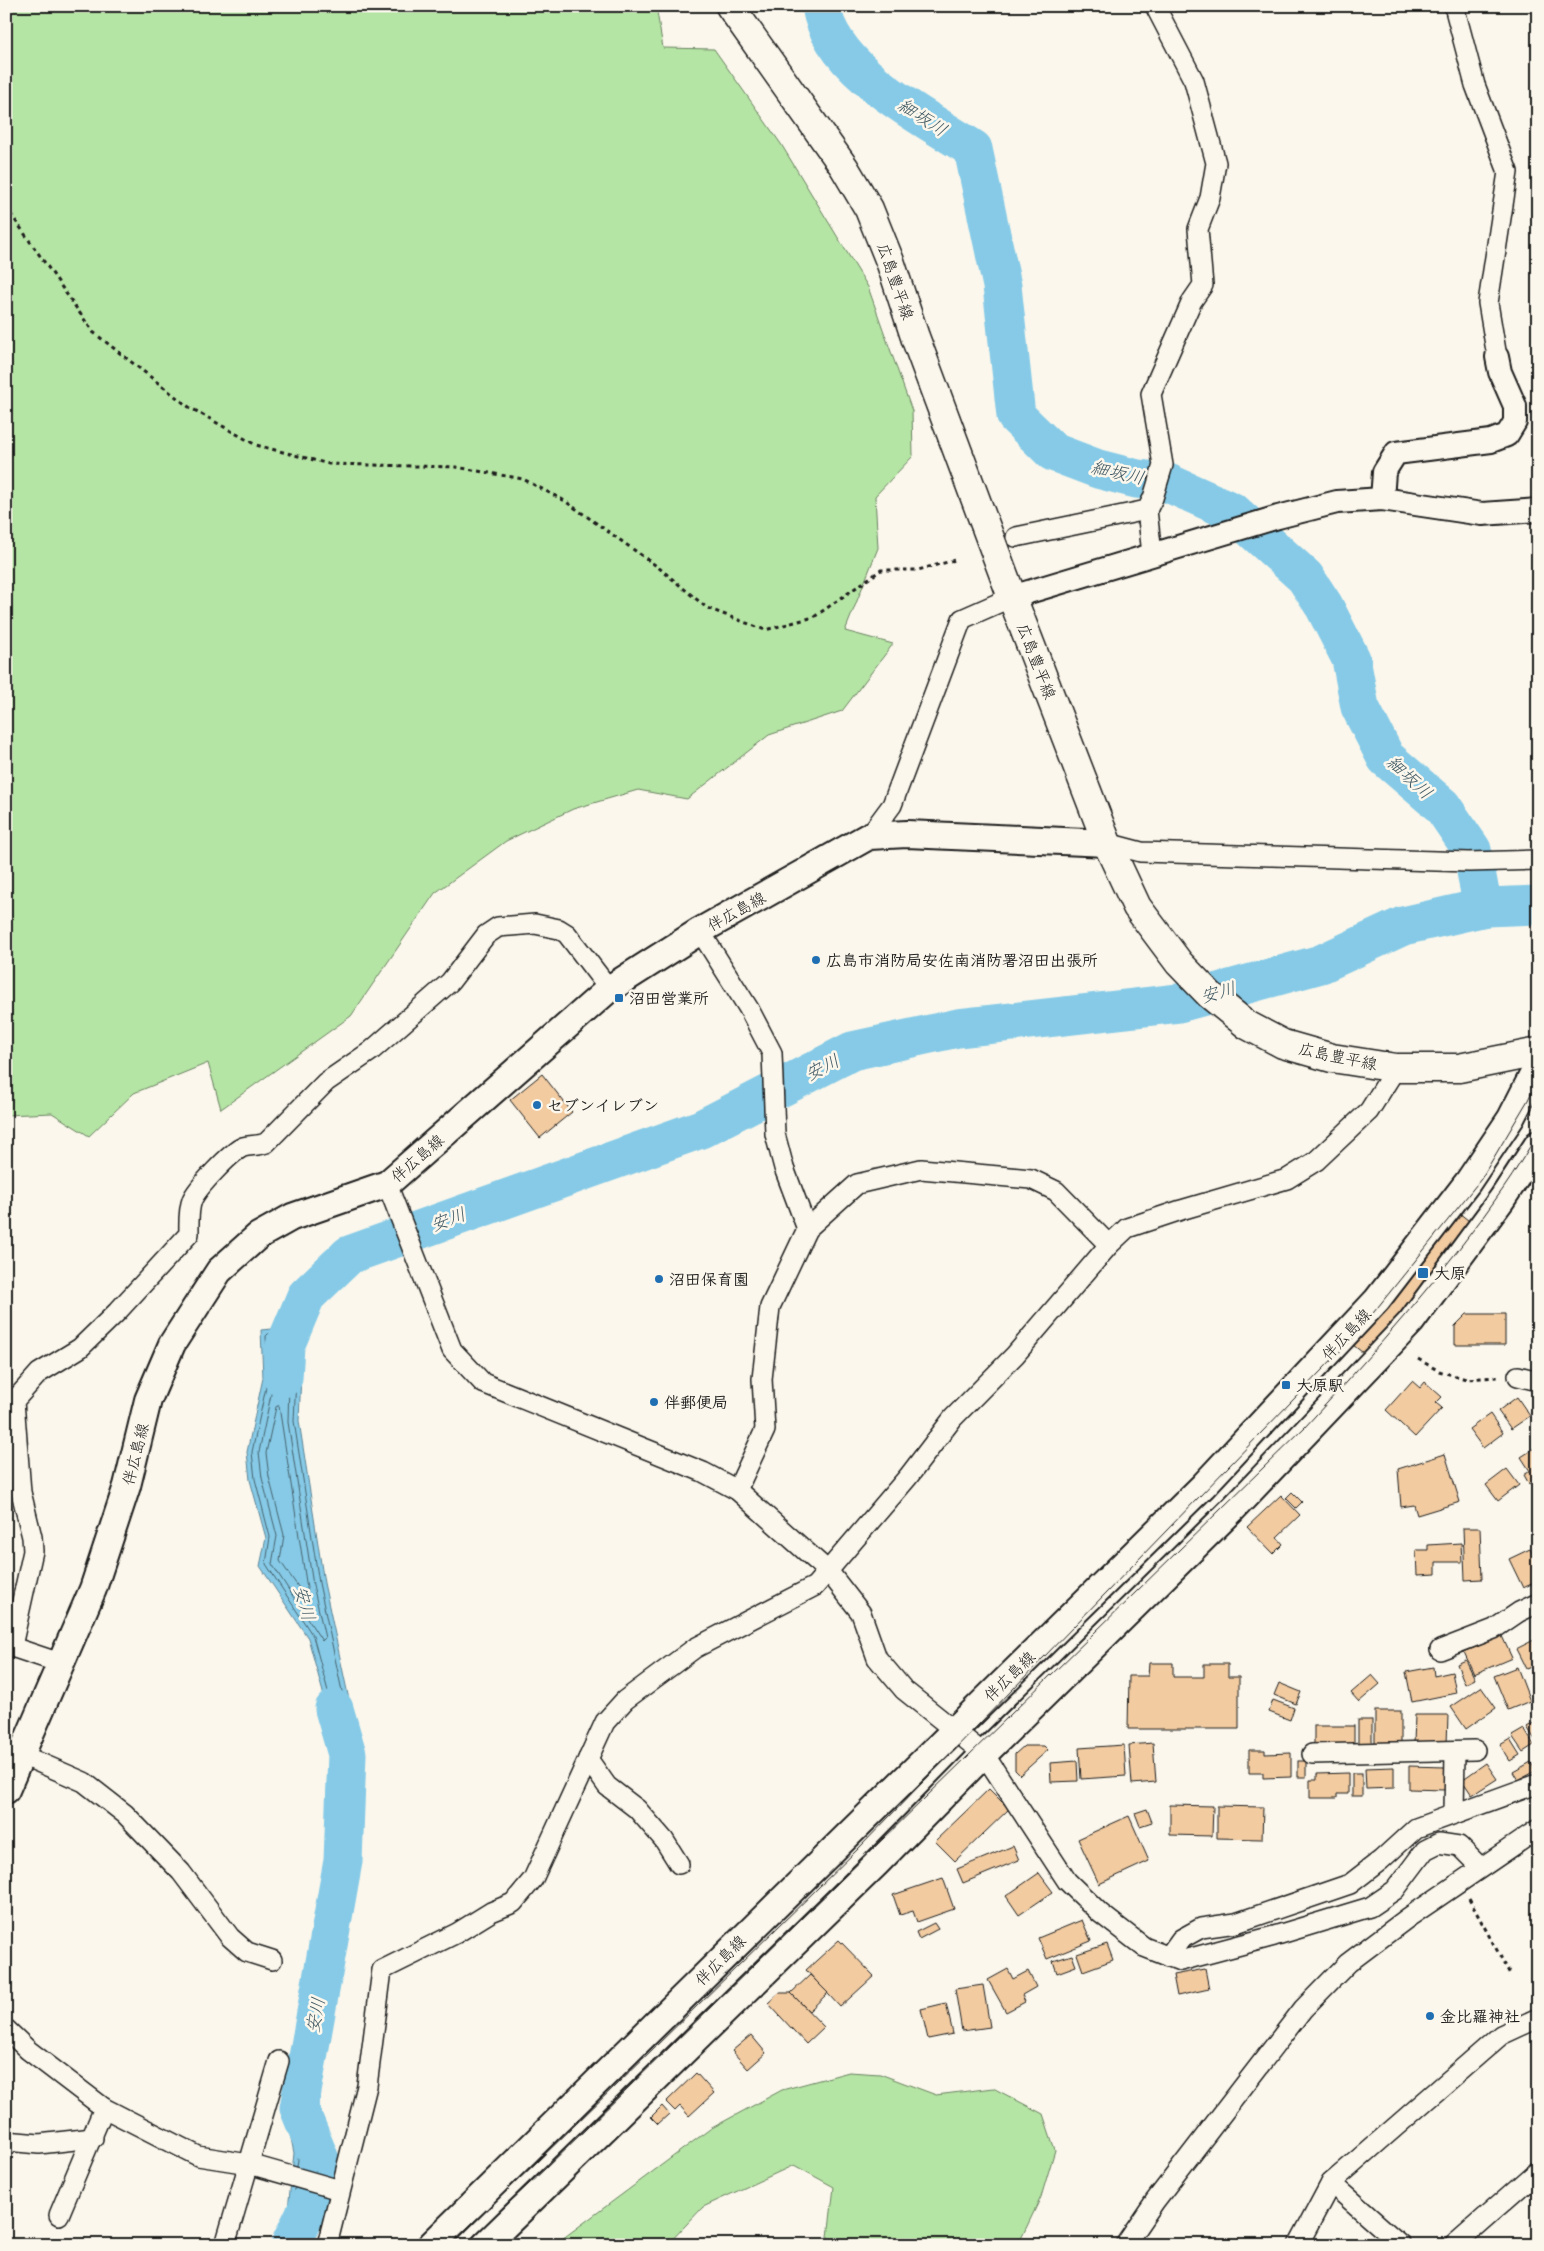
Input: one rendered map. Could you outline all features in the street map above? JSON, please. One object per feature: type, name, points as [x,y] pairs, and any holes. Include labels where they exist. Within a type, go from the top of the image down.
[{"type":"main road","name":"広島豊平線","points":[[730,6],[844,167],[869,209],[891,264],[915,337],[1012,597],[1107,843],[1137,907],[1178,963],[1210,995],[1248,1025],[1282,1044],[1332,1058],[1396,1068],[1459,1068],[1538,1052]]},
{"type":"main road","name":"伴広島線","points":[[6,1790],[93,1589],[124,1496],[148,1400],[172,1344],[219,1271],[258,1236],[292,1217],[390,1192],[609,990],[700,931],[868,836],[907,834],[1107,843]]},
{"type":"main road","name":"伴広島線","points":[[431,2245],[1203,1486],[1377,1300],[1468,1182],[1511,1118],[1538,1066]]},
{"type":"main road","points":[[486,2245],[877,1863],[984,1754],[1232,1510],[1411,1322],[1502,1199],[1538,1144]]},
{"type":"main road","points":[[1203,1486],[1232,1510]]},
{"type":"street","points":[[1152,554],[1150,504],[1163,465],[1152,394],[1192,301],[1203,285],[1198,229],[1210,198],[1216,163],[1194,81],[1155,6]]},
{"type":"street","points":[[1382,499],[1384,472],[1396,453],[1492,441],[1507,435],[1515,422],[1515,406],[1500,372],[1488,303],[1508,172],[1474,85],[1454,6]]},
{"type":"street","points":[[868,836],[892,805],[962,619],[1012,597],[1218,534],[1337,502],[1382,499],[1482,514],[1538,510]]},
{"type":"street","points":[[1016,537],[1150,504]]},
{"type":"street","points":[[1107,843],[1141,852],[1470,862],[1538,860]]},
{"type":"street","points":[[60,1663],[9,1645],[33,1551],[32,1537],[21,1492],[14,1401],[38,1373],[80,1348],[117,1312],[189,1234],[189,1211],[192,1198],[227,1157],[243,1147],[266,1143],[326,1082],[371,1051],[450,982],[486,935],[498,927],[535,924],[560,929],[567,934],[609,990]]},
{"type":"street","points":[[700,931],[749,1009],[772,1053],[775,1134],[784,1168],[807,1229]]},
{"type":"street","points":[[327,2245],[334,2188],[367,2086],[382,1970],[457,1933],[491,1912],[513,1903],[533,1879],[605,1722],[626,1700],[695,1648],[815,1586],[829,1572],[908,1477],[953,1418],[1015,1355],[1109,1245],[1127,1228],[1287,1179],[1316,1161],[1369,1111],[1396,1068]]},
{"type":"street","points":[[738,1490],[765,1430],[762,1379],[770,1307],[807,1229],[857,1184],[921,1169],[1031,1179],[1056,1192],[1109,1245]]},
{"type":"street","points":[[390,1192],[452,1350],[483,1384],[703,1472],[738,1490],[829,1572],[860,1613],[878,1658],[904,1690],[984,1754],[1067,1881],[1100,1913],[1144,1947],[1180,1962],[1370,1907],[1396,1890],[1425,1850],[1440,1843],[1459,1846],[1480,1868]]},
{"type":"street","points":[[1518,1376],[1538,1381]]},
{"type":"street","points":[[1440,1650],[1494,1629],[1519,1612],[1538,1603]]},
{"type":"street","points":[[1454,1814],[1455,1750]]},
{"type":"street","points":[[1312,1754],[1475,1750]]},
{"type":"street","points":[[22,1755],[84,1782],[125,1814],[181,1872],[230,1938],[247,1952],[272,1960]]},
{"type":"street","points":[[588,1760],[607,1786],[637,1809],[664,1840],[679,1864]]},
{"type":"street","points":[[1168,1957],[1181,1939],[1200,1928],[1236,1923],[1350,1884],[1381,1860],[1416,1828],[1534,1785]]},
{"type":"street","points":[[1126,2245],[1155,2201],[1303,2009],[1348,1963],[1409,1917],[1538,1829]]},
{"type":"street","points":[[1298,2245],[1331,2183],[1501,2035],[1538,2018]]},
{"type":"street","points":[[6,2029],[28,2050],[104,2108],[198,2156],[254,2165],[334,2188]]},
{"type":"street","points":[[225,2245],[254,2165],[279,2060]]},
{"type":"street","points":[[59,2215],[104,2108]]},
{"type":"street","points":[[6,2141],[39,2144],[93,2138]]},
{"type":"street","points":[[1454,2245],[1538,2171]]},
{"type":"street","points":[[1331,2183],[1401,2245]]},
{"type":"path","points":[[6,207],[93,332],[189,408],[256,445],[329,464],[456,467],[523,479],[565,501],[658,567],[708,608],[764,630],[814,617],[881,570],[918,570],[955,560]]},
{"type":"path","points":[[1418,1359],[1439,1371],[1466,1379],[1518,1376]]},
{"type":"path","points":[[1468,1898],[1510,1974]]},
{"type":"green space","points":[[6,6],[656,6],[663,48],[714,49],[781,144],[868,287],[912,411],[913,456],[875,496],[878,548],[845,631],[893,644],[842,711],[769,735],[687,799],[638,790],[573,809],[506,841],[435,893],[351,1016],[221,1109],[208,1063],[134,1093],[89,1136],[52,1113],[6,1115]]},
{"type":"green space","points":[[849,2072],[880,2074],[936,2095],[993,2088],[1043,2114],[1055,2150],[1041,2197],[1018,2245],[827,2245],[834,2187],[794,2165],[703,2207],[667,2245],[554,2245],[710,2129],[782,2090]]},
{"type":"water","points":[[303,1326],[299,1421],[324,1583],[351,1709],[357,1760],[335,1761],[330,1718],[308,1638],[260,1566],[266,1538],[250,1480],[247,1452],[263,1378],[261,1330]]},
{"type":"water","points":[[313,2110],[327,2151],[308,2223],[299,2245],[272,2245],[287,2219],[294,2153],[287,2119]]},
{"type":"building","points":[[542,1074],[572,1112],[540,1138],[510,1100]]},
{"type":"building","points":[[1454,1209],[1478,1228],[1372,1360],[1348,1341]]},
{"type":"building","points":[[1467,1314],[1505,1314],[1505,1345],[1455,1345],[1455,1326]]},
{"type":"building","points":[[1412,1381],[1420,1388],[1425,1382],[1442,1397],[1436,1403],[1442,1408],[1415,1437],[1386,1410]]},
{"type":"building","points":[[1517,1397],[1530,1416],[1511,1429],[1498,1411]]},
{"type":"building","points":[[1490,1414],[1503,1433],[1483,1448],[1469,1429]]},
{"type":"building","points":[[1535,1448],[1538,1452],[1538,1478],[1529,1484],[1524,1475],[1530,1471],[1521,1457]]},
{"type":"building","points":[[1445,1454],[1460,1502],[1417,1515],[1414,1505],[1401,1507],[1398,1469]]},
{"type":"building","points":[[1507,1469],[1519,1485],[1498,1501],[1486,1485]]},
{"type":"building","points":[[1292,1492],[1302,1502],[1296,1508],[1286,1498]]},
{"type":"building","points":[[1281,1495],[1300,1515],[1277,1537],[1283,1544],[1273,1554],[1247,1527]]},
{"type":"building","points":[[1463,1528],[1480,1528],[1482,1579],[1465,1580]]},
{"type":"building","points":[[1461,1543],[1462,1562],[1436,1562],[1436,1574],[1417,1575],[1416,1550],[1428,1550],[1428,1545]]},
{"type":"building","points":[[1530,1549],[1538,1565],[1538,1581],[1523,1588],[1509,1559]]},
{"type":"building","points":[[1502,1636],[1512,1658],[1474,1674],[1464,1652]]},
{"type":"building","points":[[1538,1638],[1538,1664],[1526,1669],[1516,1649]]},
{"type":"building","points":[[1466,1660],[1475,1679],[1465,1684],[1457,1664]]},
{"type":"building","points":[[1149,1663],[1173,1663],[1173,1677],[1204,1677],[1204,1664],[1228,1664],[1228,1677],[1239,1677],[1239,1729],[1128,1729],[1129,1676],[1148,1676]]},
{"type":"building","points":[[1433,1667],[1434,1676],[1452,1672],[1456,1693],[1412,1702],[1406,1672]]},
{"type":"building","points":[[1517,1667],[1530,1701],[1508,1710],[1494,1676]]},
{"type":"building","points":[[1372,1675],[1380,1684],[1359,1702],[1351,1693]]},
{"type":"building","points":[[1279,1683],[1301,1692],[1296,1704],[1274,1695]]},
{"type":"building","points":[[1481,1687],[1496,1708],[1466,1729],[1451,1707]]},
{"type":"building","points":[[1273,1700],[1294,1708],[1290,1720],[1269,1712]]},
{"type":"building","points":[[1375,1711],[1401,1711],[1401,1743],[1375,1743]]},
{"type":"building","points":[[1415,1715],[1448,1715],[1447,1744],[1414,1744]]},
{"type":"building","points":[[1358,1720],[1372,1720],[1372,1746],[1358,1746]]},
{"type":"building","points":[[1538,1720],[1538,1742],[1537,1743],[1527,1727]]},
{"type":"building","points":[[1314,1726],[1354,1726],[1354,1747],[1314,1747]]},
{"type":"building","points":[[1524,1729],[1534,1745],[1523,1752],[1512,1736]]},
{"type":"building","points":[[1510,1739],[1520,1755],[1510,1761],[1500,1745]]},
{"type":"building","points":[[1153,1743],[1156,1782],[1132,1784],[1129,1745]]},
{"type":"building","points":[[1124,1745],[1126,1776],[1081,1779],[1079,1748]]},
{"type":"building","points":[[1024,1746],[1044,1746],[1048,1750],[1020,1775],[1015,1770],[1015,1754]]},
{"type":"building","points":[[1249,1750],[1265,1750],[1265,1754],[1291,1753],[1291,1777],[1263,1778],[1263,1773],[1249,1773]]},
{"type":"building","points":[[1077,1761],[1078,1781],[1051,1782],[1050,1763]]},
{"type":"building","points":[[1298,1761],[1306,1761],[1306,1777],[1298,1777]]},
{"type":"building","points":[[1531,1762],[1535,1771],[1518,1780],[1513,1772]]},
{"type":"building","points":[[1486,1763],[1497,1779],[1472,1795],[1462,1780]]},
{"type":"building","points":[[1409,1766],[1445,1767],[1445,1790],[1409,1789]]},
{"type":"building","points":[[1394,1767],[1394,1788],[1366,1789],[1365,1768]]},
{"type":"building","points":[[1348,1773],[1348,1794],[1337,1794],[1337,1798],[1310,1798],[1310,1780],[1317,1780],[1317,1774]]},
{"type":"building","points":[[1352,1773],[1362,1773],[1362,1796],[1352,1796]]},
{"type":"building","points":[[989,1789],[1009,1809],[955,1861],[935,1841]]},
{"type":"building","points":[[1170,1805],[1213,1806],[1212,1836],[1170,1835]]},
{"type":"building","points":[[1217,1806],[1263,1807],[1262,1839],[1217,1838]]},
{"type":"building","points":[[1147,1809],[1152,1822],[1140,1826],[1135,1813]]},
{"type":"building","points":[[1129,1816],[1149,1861],[1099,1884],[1078,1839]]},
{"type":"building","points":[[1013,1846],[1019,1860],[963,1883],[957,1869]]},
{"type":"building","points":[[1039,1873],[1053,1892],[1019,1915],[1006,1896]]},
{"type":"building","points":[[943,1878],[954,1909],[917,1922],[913,1911],[900,1915],[893,1895]]},
{"type":"building","points":[[1082,1920],[1091,1941],[1047,1959],[1038,1938]]},
{"type":"building","points":[[934,1923],[938,1929],[919,1939],[916,1932]]},
{"type":"building","points":[[839,1940],[874,1976],[840,2007],[806,1970]]},
{"type":"building","points":[[1107,1944],[1113,1960],[1083,1971],[1077,1954]]},
{"type":"building","points":[[1072,1955],[1076,1966],[1057,1973],[1053,1961]]},
{"type":"building","points":[[1008,1969],[1013,1979],[1028,1971],[1036,1987],[1022,1995],[1025,2002],[1006,2012],[988,1980]]},
{"type":"building","points":[[1205,1969],[1209,1989],[1177,1996],[1173,1975]]},
{"type":"building","points":[[810,1975],[828,1993],[809,2011],[791,1993]]},
{"type":"building","points":[[983,1985],[990,2027],[962,2031],[955,1989]]},
{"type":"building","points":[[779,1993],[791,1993],[824,2027],[806,2044],[768,2003]]},
{"type":"building","points":[[946,2003],[953,2034],[928,2039],[921,2009]]},
{"type":"building","points":[[751,2035],[766,2053],[748,2069],[732,2051]]},
{"type":"building","points":[[696,2073],[714,2093],[689,2116],[680,2106],[675,2111],[666,2102]]},
{"type":"building","points":[[662,2106],[669,2114],[658,2124],[651,2117]]},
{"type":"waterway","name":"細坂川","points":[[821,6],[828,29],[842,51],[860,71],[882,90],[973,149],[1002,286],[1016,416],[1053,452],[1098,469],[1137,479],[1166,482],[1233,512],[1305,577],[1324,606],[1351,659],[1360,707],[1386,758],[1442,806],[1472,850],[1480,893],[1486,907]]},
{"type":"waterway","name":"安川","points":[[283,1378],[285,1346],[306,1296],[349,1255],[701,1129],[852,1051],[958,1028],[1179,1003],[1321,964],[1403,926],[1486,907],[1538,905]]},
{"type":"waterway","name":"安川","points":[[290,2245],[325,2172],[299,2108],[343,1861],[347,1754],[334,1709]]},
{"type":"tram line","points":[[449,2245],[537,2162],[858,1849],[1353,1338],[1481,1179],[1528,1100],[1538,1079]]},
{"type":"tram line","points":[[464,2245],[545,2169],[1305,1427],[1383,1341],[1433,1282],[1508,1182],[1538,1134]]},
{"type":"place","name":"広島市消防局安佐南消防署沼田出張所","points":[[816,960]]},
{"type":"place","name":"沼田営業所","points":[[619,998]]},
{"type":"place","name":"セブンイレブン","points":[[537,1105]]},
{"type":"place","name":"大原","points":[[1423,1273]]},
{"type":"place","name":"沼田保育園","points":[[659,1279]]},
{"type":"place","name":"大原駅","points":[[1286,1385]]},
{"type":"place","name":"伴郵便局","points":[[654,1402]]},
{"type":"place","name":"金比羅神社","points":[[1430,2016]]}]
